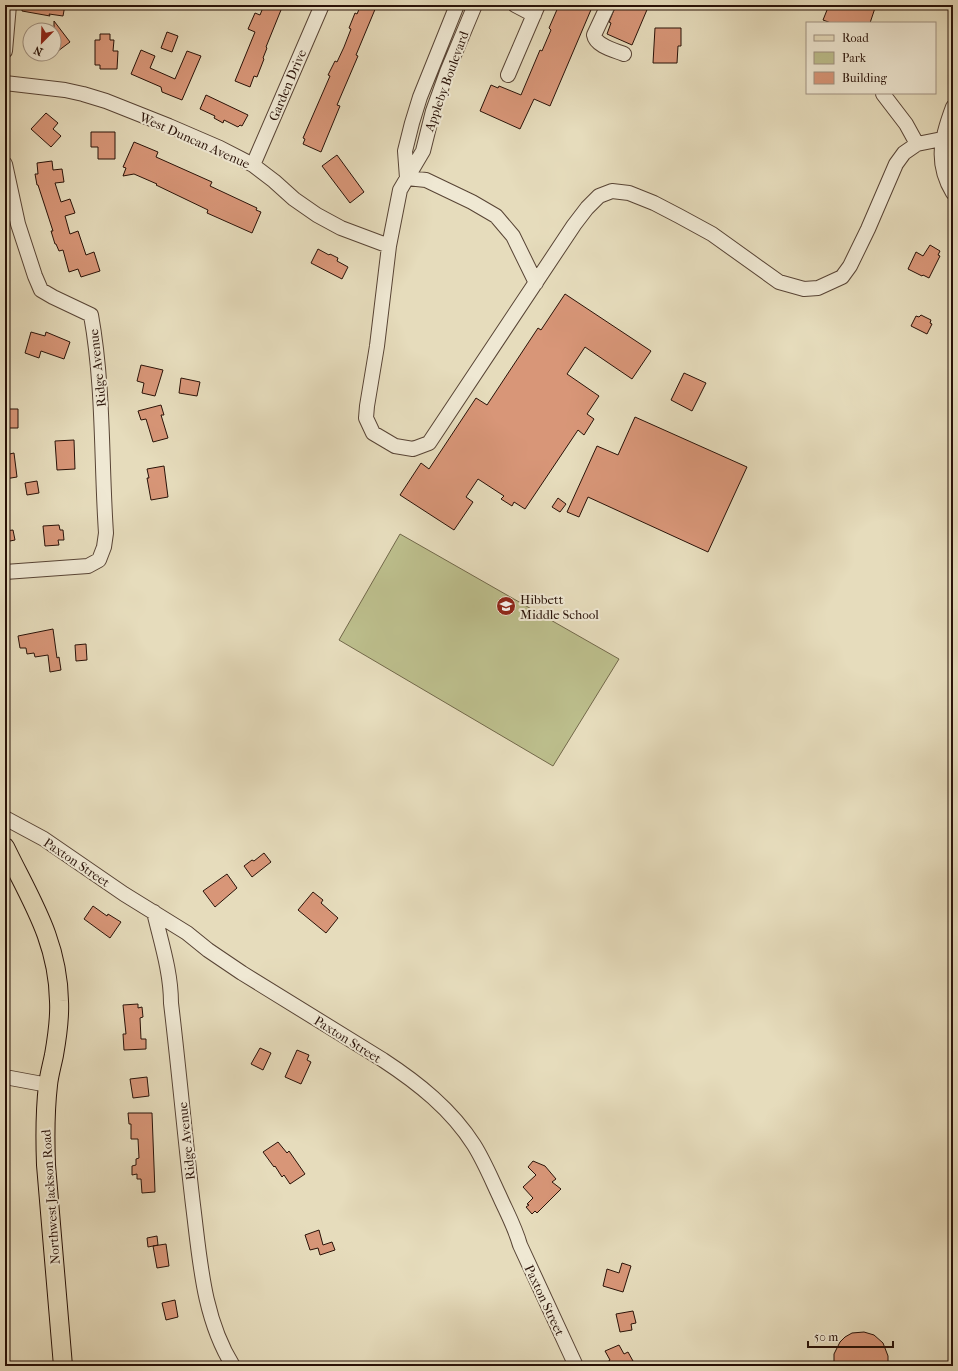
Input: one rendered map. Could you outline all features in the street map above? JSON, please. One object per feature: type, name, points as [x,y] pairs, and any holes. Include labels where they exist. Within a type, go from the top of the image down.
[{"type":"main road","name":"Northwest Jackson Road","points":[[5,847],[37,909],[47,934],[57,974],[59,1000],[58,1027],[48,1085],[45,1136],[46,1165],[63,1366]]},
{"type":"street","points":[[5,51],[9,5]]},
{"type":"street","name":"Garden Drive","points":[[253,165],[322,5]]},
{"type":"street","name":"Appleby Boulevard","points":[[407,178],[405,151],[414,117],[420,97],[457,5]]},
{"type":"street","name":"Appleby Boulevard","points":[[475,5],[432,111],[423,151],[400,190],[389,246],[377,346],[366,418],[373,433],[395,446],[413,450],[429,443],[574,225],[587,208],[599,196],[612,191],[629,194],[654,203],[712,234],[779,282],[804,288],[818,288],[842,276],[850,266],[896,164],[904,153],[917,144]]},
{"type":"street","points":[[508,75],[536,10],[515,5]]},
{"type":"street","points":[[608,5],[594,34],[595,38],[601,44],[624,54]]},
{"type":"street","name":"West Duncan Avenue","points":[[5,83],[64,90],[106,101],[212,145],[253,165],[294,199],[341,228],[389,246]]},
{"type":"street","points":[[883,94],[906,124],[917,144],[942,139]]},
{"type":"street","points":[[953,107],[942,139],[942,168],[946,182],[953,193]]},
{"type":"street","name":"Ridge Avenue","points":[[5,164],[18,224],[41,290],[91,315],[96,341],[102,424],[106,533],[104,547],[99,560],[88,566],[5,572]]},
{"type":"street","points":[[407,178],[426,180],[472,202],[496,216],[514,236],[536,283]]},
{"type":"street","name":"Paxton Street","points":[[5,818],[44,839],[124,894],[187,933],[242,973],[406,1075],[428,1092],[447,1112],[473,1145],[487,1169],[516,1232],[520,1245],[576,1366]]},
{"type":"street","name":"Ridge Avenue","points":[[154,912],[171,989],[171,1003],[188,1168],[202,1279],[216,1332],[233,1366]]},
{"type":"street","points":[[5,1076],[48,1085]]},
{"type":"green space","points":[[400,534],[619,659],[553,766],[339,640]]},
{"type":"building","points":[[22,5],[65,5],[63,16],[49,14],[50,16],[22,11]]},
{"type":"building","points":[[264,5],[283,5],[266,47],[264,59],[257,77],[254,76],[250,87],[235,81],[255,32],[248,29],[255,13],[260,15]]},
{"type":"building","points":[[361,5],[376,7],[356,55],[358,56],[337,105],[340,106],[321,152],[303,144],[305,139],[303,138],[330,76],[328,75],[335,61],[337,62],[344,47],[355,13],[357,14]]},
{"type":"building","points":[[559,5],[593,5],[550,106],[534,99],[520,129],[480,111],[491,85],[498,88],[499,86],[521,95],[540,50],[542,51],[551,30],[549,28]]},
{"type":"building","points":[[616,5],[649,5],[632,45],[607,34],[611,23],[609,22]]},
{"type":"building","points":[[829,5],[876,5],[870,22],[828,22],[823,20]]},
{"type":"building","points":[[655,28],[681,28],[681,46],[678,46],[677,63],[653,63]]},
{"type":"building","points":[[62,32],[70,42],[62,48]]},
{"type":"building","points":[[167,32],[178,36],[172,52],[161,48]]},
{"type":"building","points":[[100,34],[110,34],[110,40],[114,40],[113,51],[118,51],[117,69],[100,69],[100,65],[95,65],[95,40],[100,40]]},
{"type":"building","points":[[141,50],[155,56],[150,68],[175,79],[187,51],[201,56],[182,100],[162,92],[161,87],[131,74]]},
{"type":"building","points":[[206,95],[248,115],[242,126],[240,125],[238,127],[224,120],[223,123],[214,118],[215,116],[200,109]]},
{"type":"building","points":[[46,113],[58,123],[53,129],[61,136],[51,147],[31,129]]},
{"type":"building","points":[[91,132],[115,132],[115,159],[98,159],[98,147],[91,147]]},
{"type":"building","points":[[134,142],[158,152],[156,157],[212,182],[210,186],[257,208],[256,210],[261,212],[252,233],[207,213],[208,210],[156,185],[157,184],[134,174],[123,176],[126,168],[123,167]]},
{"type":"building","points":[[337,155],[364,192],[350,203],[322,166]]},
{"type":"building","points":[[52,161],[53,170],[62,169],[64,182],[55,183],[61,202],[70,199],[75,213],[65,216],[70,234],[78,231],[86,255],[94,252],[100,271],[81,277],[78,269],[69,272],[63,250],[59,251],[55,244],[51,231],[53,231],[37,185],[35,174],[38,174],[37,163]]},
{"type":"building","points":[[930,245],[940,251],[938,255],[940,256],[929,278],[908,269],[916,252],[923,256]]},
{"type":"building","points":[[318,249],[338,258],[337,261],[348,267],[342,279],[311,263]]},
{"type":"building","points":[[565,294],[651,351],[632,379],[585,347],[567,374],[599,396],[587,414],[594,419],[584,435],[578,430],[525,509],[514,502],[512,506],[501,499],[504,496],[478,479],[466,497],[473,502],[454,530],[400,495],[421,463],[429,469],[476,398],[487,405],[538,328],[541,330]]},
{"type":"building","points":[[921,315],[931,320],[930,323],[932,324],[927,334],[911,326],[916,316],[919,317]]},
{"type":"building","points":[[31,332],[45,336],[46,332],[70,342],[64,359],[41,351],[39,358],[25,353]]},
{"type":"building","points":[[141,365],[163,370],[155,396],[142,393],[144,383],[137,381]]},
{"type":"building","points":[[684,373],[706,383],[692,411],[671,400]]},
{"type":"building","points":[[181,378],[200,382],[197,396],[179,393]]},
{"type":"building","points":[[161,405],[164,415],[161,415],[168,438],[153,442],[146,419],[141,420],[138,411]]},
{"type":"building","points":[[6,409],[18,409],[18,428],[6,428]]},
{"type":"building","points":[[635,417],[747,467],[708,552],[588,497],[579,517],[567,512],[597,446],[618,455]]},
{"type":"building","points":[[74,440],[75,469],[57,470],[55,441]]},
{"type":"building","points":[[14,453],[17,477],[5,479],[5,455]]},
{"type":"building","points":[[164,466],[168,497],[151,500],[147,469]]},
{"type":"building","points":[[37,481],[39,493],[27,495],[25,483]]},
{"type":"building","points":[[558,498],[566,504],[560,512],[552,507]]},
{"type":"building","points":[[59,525],[60,530],[63,530],[64,540],[58,540],[59,545],[45,546],[43,526]]},
{"type":"building","points":[[13,530],[15,540],[5,542],[5,531]]},
{"type":"building","points":[[53,629],[57,658],[59,657],[61,670],[50,672],[48,655],[35,657],[34,653],[27,654],[26,648],[20,648],[18,636]]},
{"type":"building","points":[[86,644],[87,660],[76,661],[75,645]]},
{"type":"building","points":[[264,853],[271,862],[252,877],[244,866],[252,860],[254,861]]},
{"type":"building","points":[[227,874],[237,888],[215,907],[203,891]]},
{"type":"building","points":[[313,892],[323,900],[321,903],[338,918],[326,933],[298,910]]},
{"type":"building","points":[[93,906],[107,916],[108,914],[121,922],[110,938],[84,919]]},
{"type":"building","points":[[138,1004],[138,1008],[142,1007],[143,1017],[140,1018],[141,1039],[146,1039],[146,1049],[124,1050],[123,1034],[126,1034],[123,1005]]},
{"type":"building","points":[[260,1048],[271,1053],[263,1070],[251,1064]]},
{"type":"building","points":[[297,1050],[309,1055],[307,1060],[311,1062],[301,1084],[285,1077]]},
{"type":"building","points":[[147,1077],[149,1096],[133,1098],[130,1079]]},
{"type":"building","points":[[128,1113],[152,1113],[155,1192],[142,1193],[141,1179],[137,1179],[137,1174],[132,1175],[132,1166],[136,1165],[136,1159],[139,1158],[138,1139],[131,1139],[131,1124],[129,1124]]},
{"type":"building","points":[[278,1142],[287,1153],[289,1151],[305,1174],[290,1184],[284,1175],[282,1177],[263,1152]]},
{"type":"building","points":[[533,1161],[545,1166],[556,1179],[552,1182],[561,1189],[537,1213],[535,1211],[532,1214],[526,1207],[533,1198],[523,1187],[536,1175],[528,1167]]},
{"type":"building","points":[[319,1230],[323,1245],[332,1242],[335,1250],[320,1255],[318,1248],[310,1250],[305,1235]]},
{"type":"building","points":[[157,1236],[158,1245],[148,1247],[147,1238]]},
{"type":"building","points":[[166,1244],[169,1266],[157,1268],[153,1246]]},
{"type":"building","points":[[622,1263],[631,1266],[623,1292],[603,1286],[607,1269],[619,1273]]},
{"type":"building","points":[[175,1300],[178,1317],[166,1320],[162,1303]]},
{"type":"building","points":[[633,1311],[636,1323],[631,1324],[632,1330],[620,1332],[616,1314]]},
{"type":"building","points":[[864,1332],[874,1335],[883,1343],[888,1356],[888,1366],[834,1366],[834,1354],[840,1342],[852,1333]]},
{"type":"building","points":[[619,1345],[624,1354],[628,1352],[633,1361],[629,1363],[630,1366],[602,1366],[610,1360],[605,1351]]},
{"type":"place","name":"Hibbett Middle School","points":[[506,606]]}]
